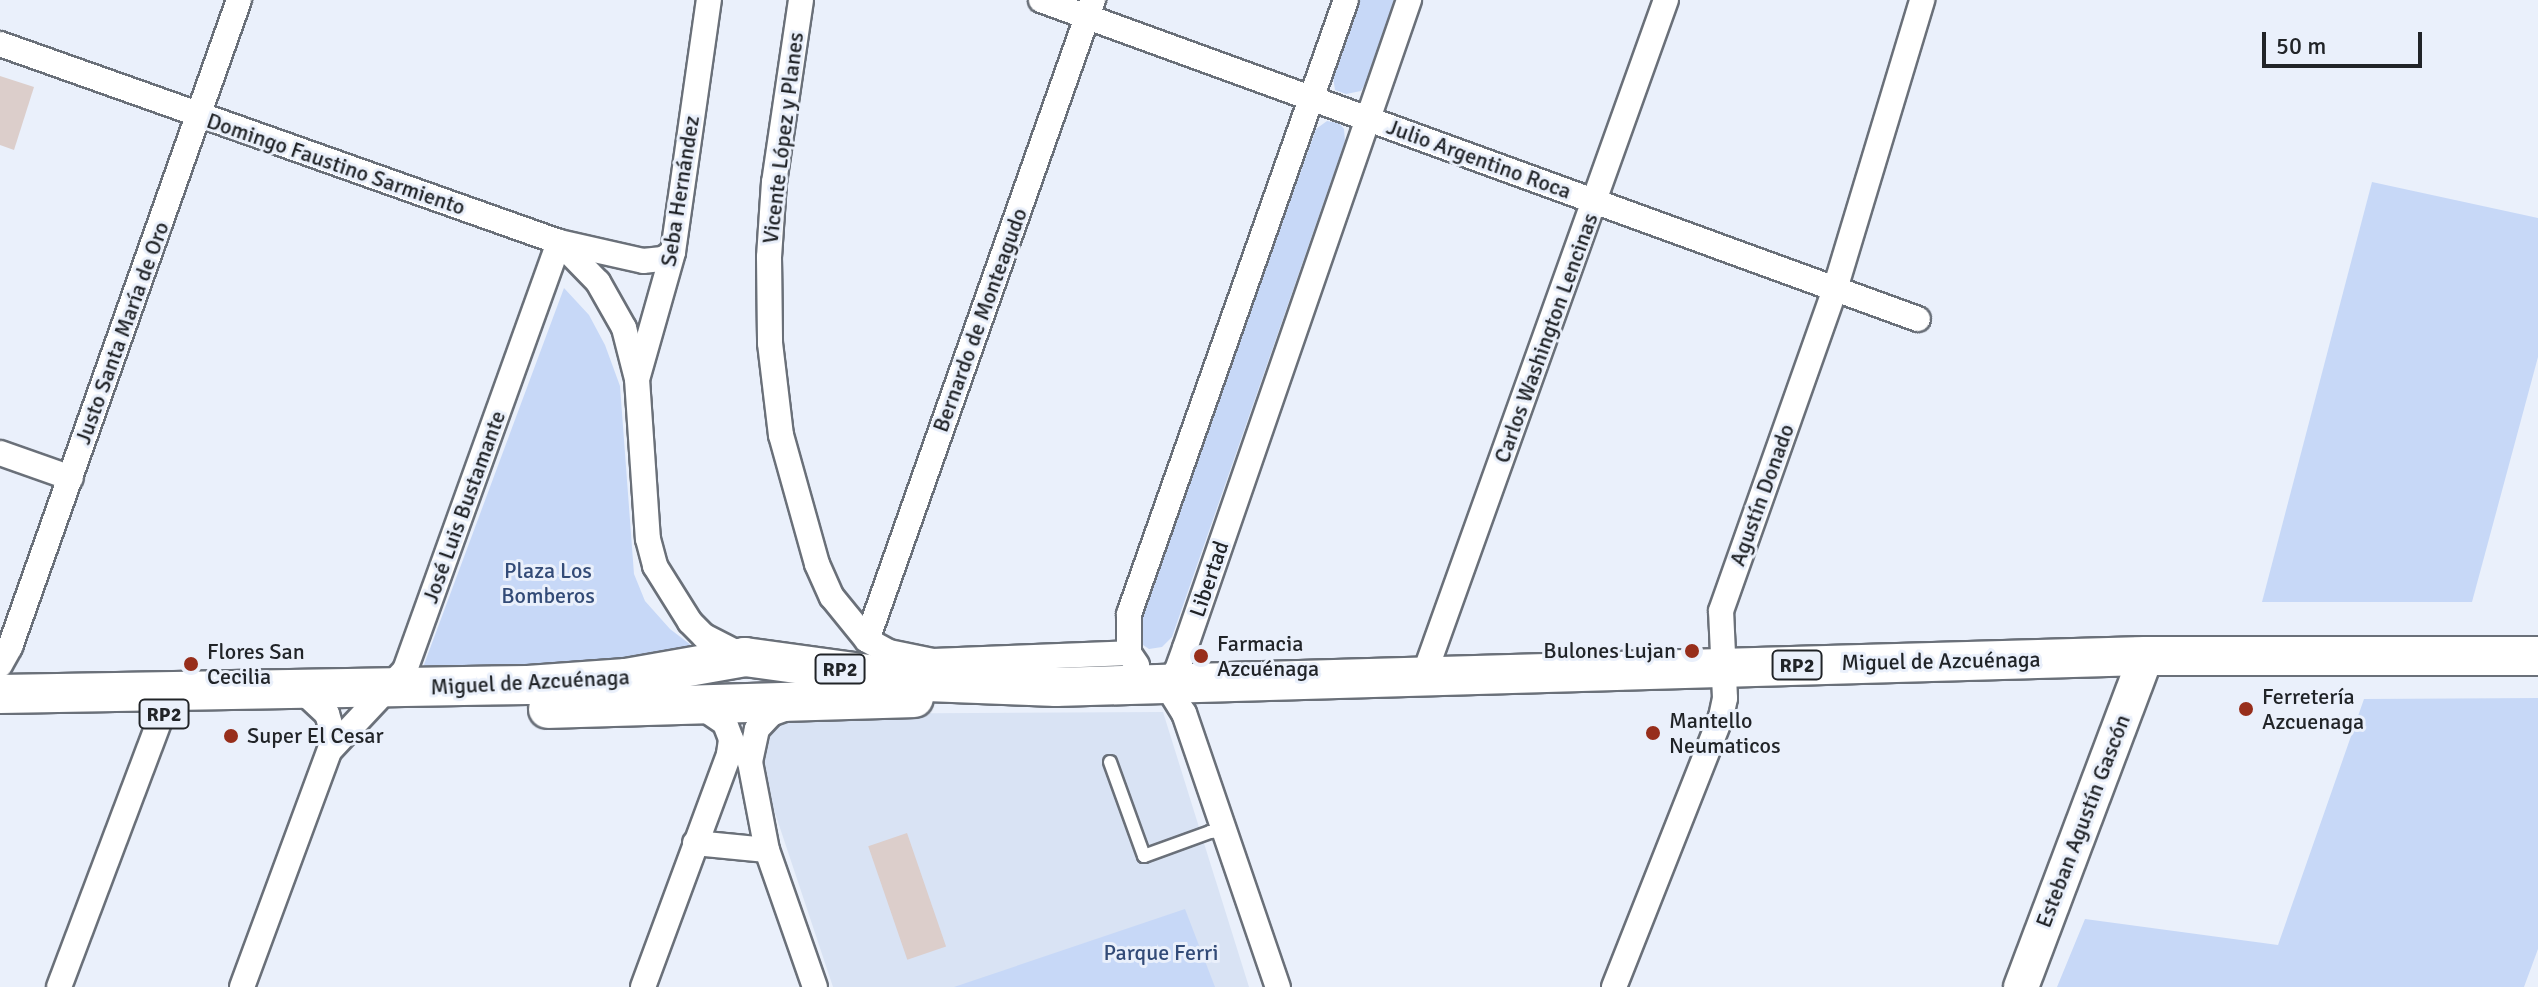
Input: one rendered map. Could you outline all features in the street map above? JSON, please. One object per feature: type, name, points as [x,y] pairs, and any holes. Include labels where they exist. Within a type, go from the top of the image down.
[{"type":"main road","name":"Miguel de Azcuénaga","points":[[11,688],[294,691],[353,716],[626,678],[745,657],[927,682],[1056,687],[2146,656],[2538,656]]},
{"type":"main road","name":"Miguel de Azcuénaga","points":[[11,688],[162,714],[353,716],[975,697],[1056,687]]},
{"type":"street","name":"Justo Santa María de Oro","points":[[11,688],[71,478],[239,0]]},
{"type":"street","name":"Seba Hernández","points":[[637,379],[673,252],[709,0]]},
{"type":"street","name":"Vicente López y Planes","points":[[801,0],[774,182],[769,257],[773,378],[781,435],[817,564],[832,597],[867,640]]},
{"type":"street","name":"Julio Argentino Roca","points":[[1041,0],[1090,8],[1311,99],[1918,319]]},
{"type":"street","points":[[1278,987],[1184,713],[1165,683],[1146,676],[1129,653],[1129,614],[1346,0]]},
{"type":"street","name":"Libertad","points":[[1165,683],[1177,670],[1185,648],[1409,0]]},
{"type":"street","name":"Carlos Washington Lencinas","points":[[1424,675],[1666,0]]},
{"type":"street","name":"Agustín Donado","points":[[1614,987],[1721,717],[1725,698],[1721,611],[1835,289],[1922,0]]},
{"type":"street","name":"Bernardo de Monteagudo","points":[[867,640],[1090,8]]},
{"type":"street","name":"Domingo Faustino Sarmiento","points":[[0,44],[559,242],[643,261],[663,259],[673,252]]},
{"type":"street","name":"Seba Hernández","points":[[559,242],[610,300],[624,328],[637,379],[648,539],[655,566],[690,622],[704,636],[745,657]]},
{"type":"street","name":"José Luis Bustamante","points":[[242,987],[353,716],[405,670],[559,242]]},
{"type":"street","points":[[0,453],[71,478]]},
{"type":"street","points":[[867,640],[889,652],[933,661],[1129,653]]},
{"type":"street","name":"Esteban Agustín Gascón","points":[[2021,987],[2146,656]]},
{"type":"street","points":[[294,691],[353,716]]},
{"type":"street","points":[[815,987],[767,850],[750,762],[751,744],[757,729],[771,714],[819,701]]},
{"type":"street","points":[[643,987],[729,754],[731,739],[725,723],[696,704]]},
{"type":"street","points":[[59,987],[162,714]]},
{"type":"street","points":[[695,843],[767,850]]},
{"type":"lane","points":[[1110,762],[1144,856],[1210,832],[1226,831]]},
{"type":"shaded area","points":[[1163,712],[1249,987],[833,987],[760,768],[760,752],[772,732],[787,718],[798,714]]},
{"type":"green space","points":[[1360,0],[1394,0],[1365,84],[1361,91],[1346,94],[1335,90],[1333,77]]},
{"type":"green space","points":[[1327,121],[1339,123],[1344,129],[1345,141],[1172,637],[1162,647],[1149,649],[1140,643],[1140,620],[1316,129]]},
{"type":"green space","points":[[2372,182],[2538,218],[2538,357],[2472,602],[2262,602]]},
{"type":"green space","name":"Plaza Los Bomberos","points":[[564,288],[589,315],[605,345],[620,386],[634,574],[645,601],[670,629],[700,652],[419,678]]},
{"type":"green space","points":[[2538,698],[2538,949],[2524,987],[2057,987],[2085,919],[2278,945],[2364,699]]},
{"type":"green space","name":"Parque Ferri","points":[[1185,909],[1215,987],[954,987]]},
{"type":"building","points":[[0,76],[34,87],[14,150],[0,145]]},
{"type":"building","points":[[907,833],[946,946],[907,960],[868,846]]},
{"type":"place","name":"Bulones Lujan","points":[[1692,651]]},
{"type":"place","name":"Farmacia Azcuénaga","points":[[1201,656]]},
{"type":"place","name":"Flores San Cecilia","points":[[191,664]]},
{"type":"place","name":"Ferretería Azcuenaga","points":[[2246,709]]},
{"type":"place","name":"Mantello Neumaticos","points":[[1653,733]]},
{"type":"place","name":"Super El Cesar","points":[[231,736]]}]
